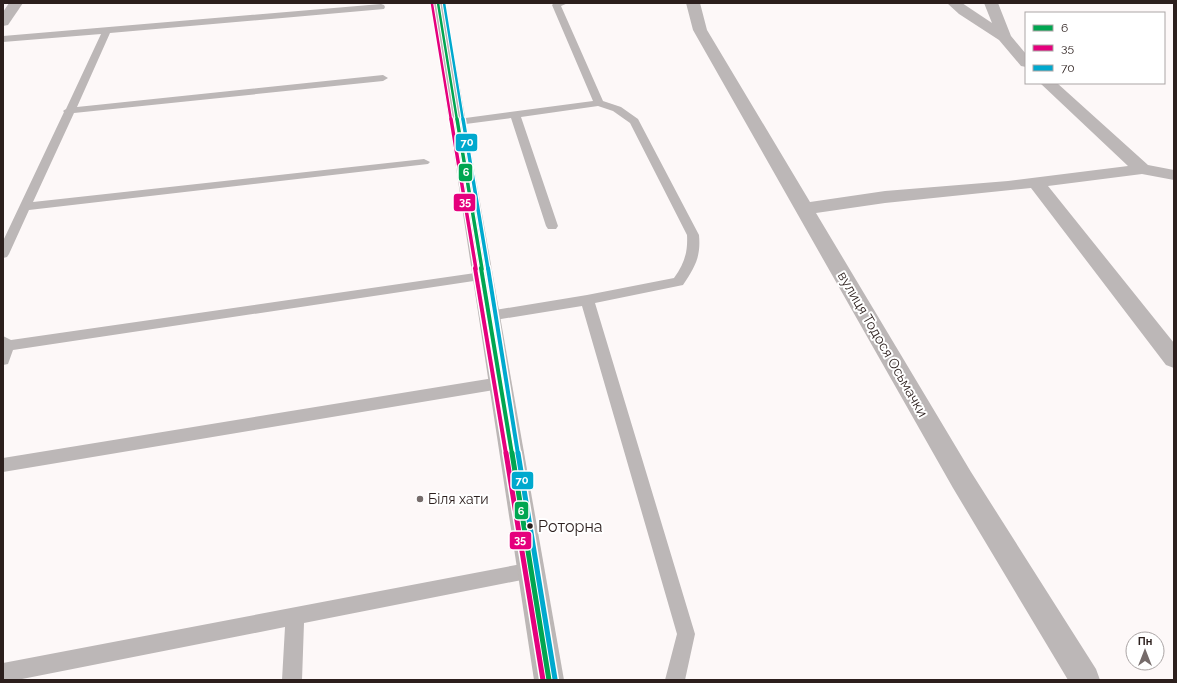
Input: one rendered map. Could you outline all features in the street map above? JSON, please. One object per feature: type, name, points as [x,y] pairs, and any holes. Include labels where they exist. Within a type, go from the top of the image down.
[{"type":"street","points":[[3,22],[16,3]]},
{"type":"street","points":[[438,3],[549,680]]},
{"type":"street","name":"вулиця Тодося Осьмачки","points":[[694,3],[700,30],[962,480],[1085,680]]},
{"type":"street","points":[[954,3],[1004,37],[1025,62]]},
{"type":"street","points":[[991,3],[1004,37]]},
{"type":"street","points":[[1049,84],[1142,169]]},
{"type":"street","points":[[804,209],[885,198],[1036,183],[1142,169],[1174,175]]},
{"type":"street","points":[[1036,183],[1174,359]]},
{"type":"lane","points":[[564,3],[556,5],[599,103]]},
{"type":"lane","points":[[3,39],[381,7]]},
{"type":"lane","points":[[3,254],[68,111],[107,30]]},
{"type":"lane","points":[[68,111],[383,78]]},
{"type":"lane","points":[[458,122],[599,103],[617,109],[634,121],[693,235],[695,251],[691,265],[678,282],[587,300],[489,316]]},
{"type":"lane","points":[[515,115],[552,226]]},
{"type":"lane","points":[[25,207],[424,162]]},
{"type":"lane","points":[[3,360],[5,344],[482,276]]},
{"type":"lane","points":[[587,300],[686,634],[675,680]]},
{"type":"lane","points":[[3,465],[500,382]]},
{"type":"lane","points":[[3,673],[532,570]]},
{"type":"lane","points":[[292,680],[296,616]]},
{"type":"transit line","name":"6","points":[[438,3],[549,680]]},
{"type":"transit line","name":"70","points":[[444,3],[555,679]]},
{"type":"transit line","name":"35","points":[[432,4],[543,680]]},
{"type":"place","name":"Біля хати","points":[[420,499]]},
{"type":"place","name":"Роторна","points":[[530,526]]}]
